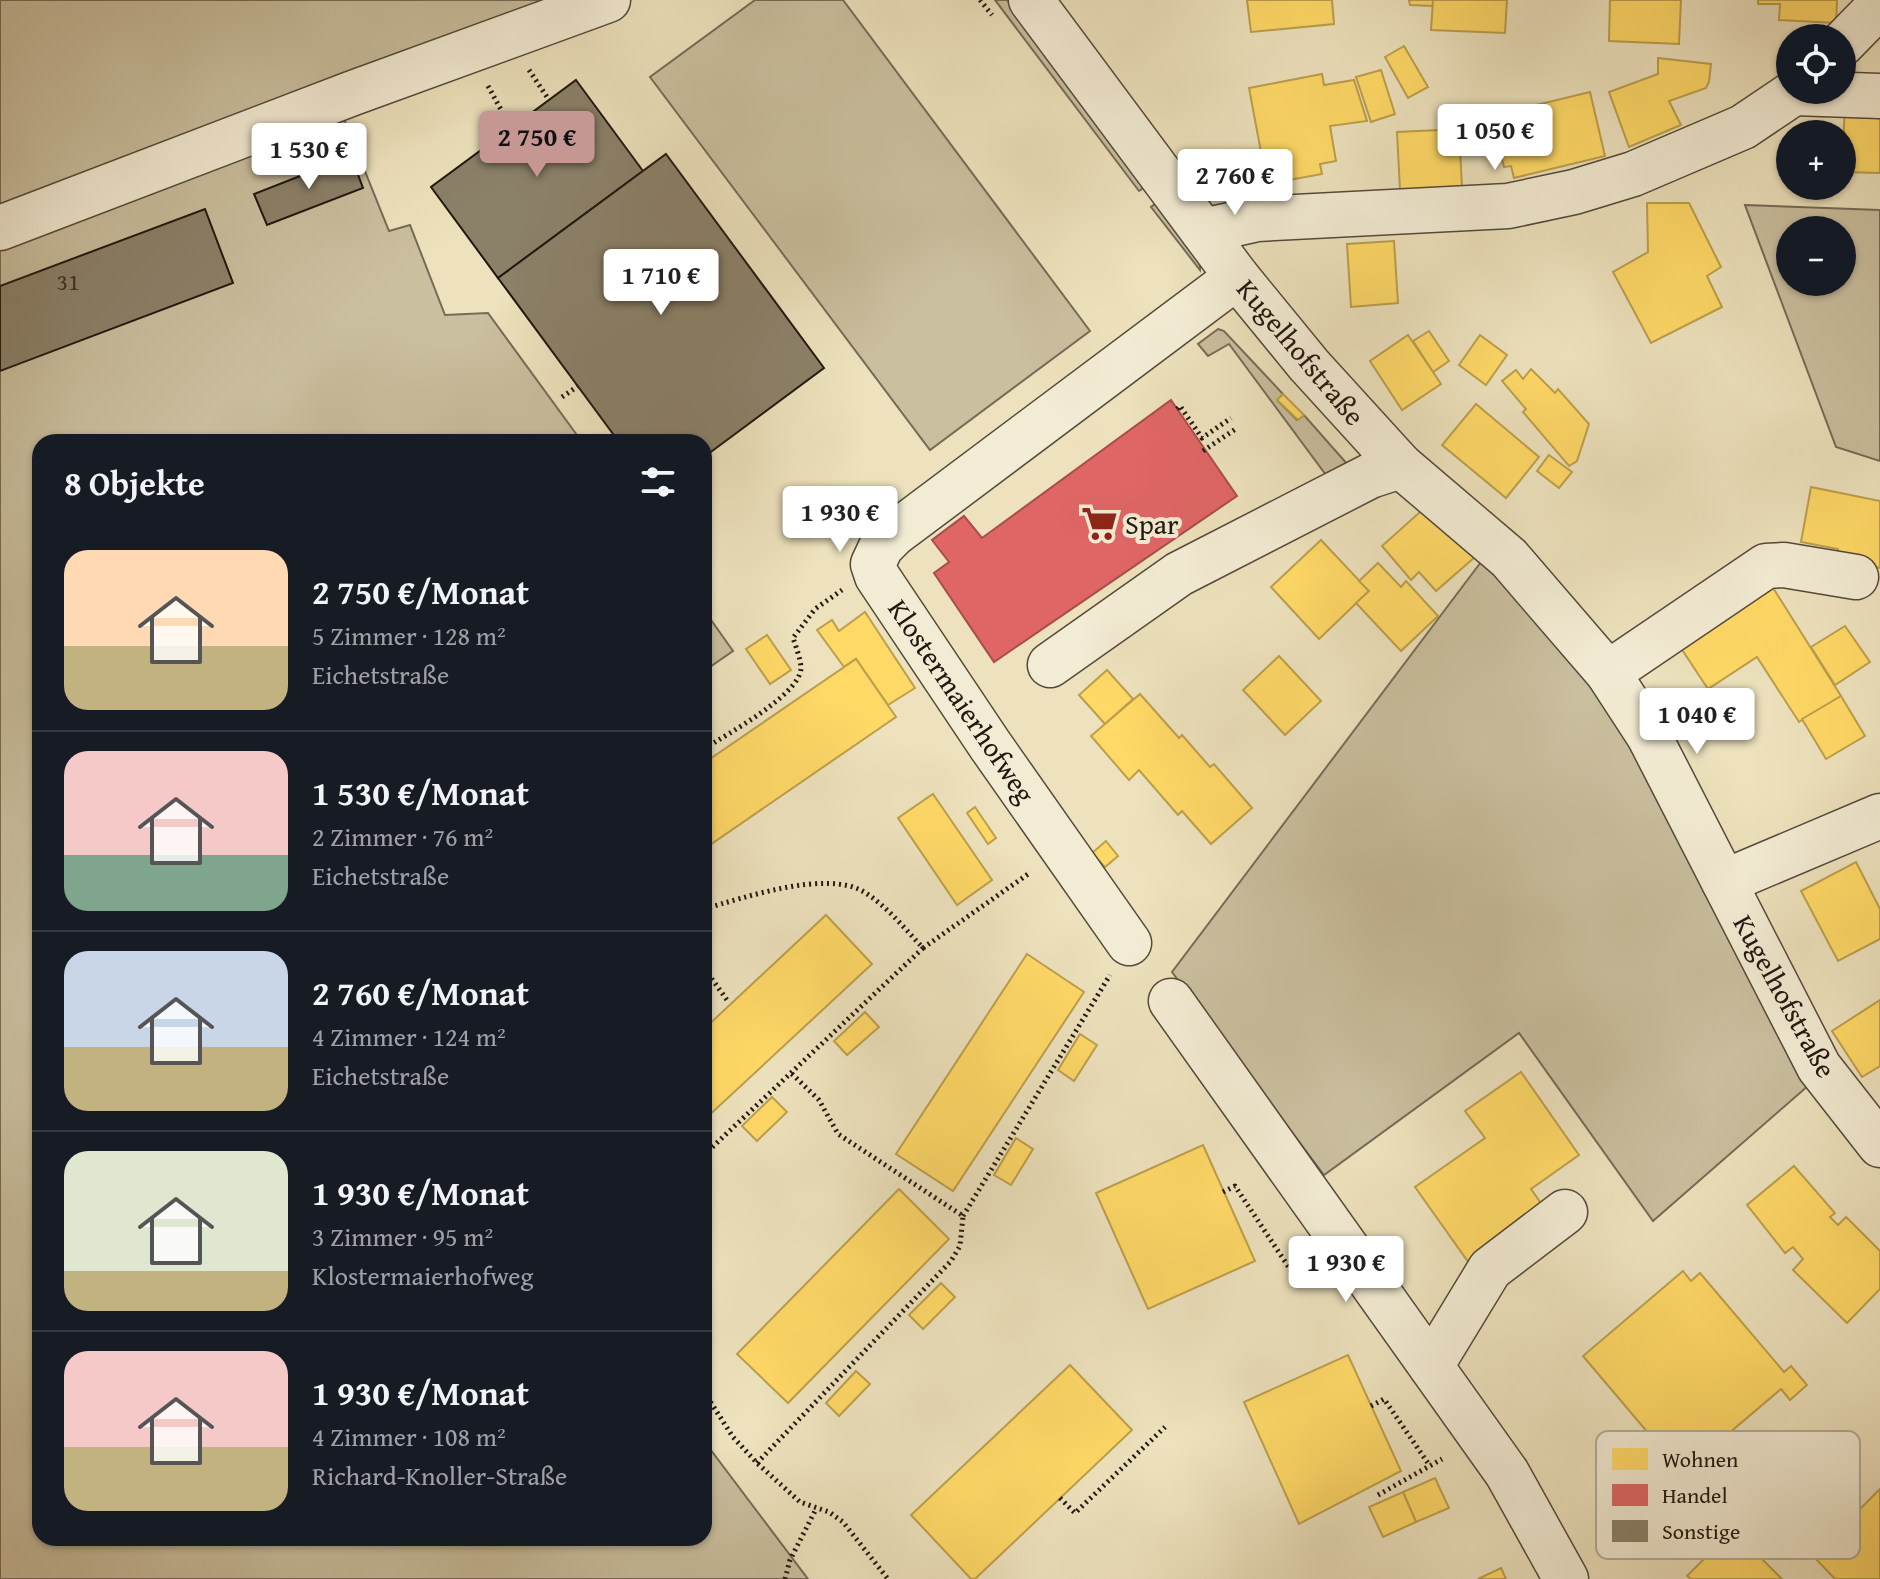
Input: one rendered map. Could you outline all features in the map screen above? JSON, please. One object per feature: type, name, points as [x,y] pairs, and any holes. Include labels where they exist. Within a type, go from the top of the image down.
[{"type":"street","points":[[0,228],[353,93],[608,0]]},
{"type":"street","name":"Kugelhofstraße","points":[[1031,0],[1237,277],[1309,365],[1401,466],[1509,558],[1608,673],[1649,736],[1819,1067],[1880,1145]]},
{"type":"street","points":[[1856,30],[1880,5]]},
{"type":"street","points":[[1856,95],[1880,96]]},
{"type":"street","points":[[1203,231],[1257,219],[1508,206],[1574,192],[1633,174],[1743,127],[1778,104]]},
{"type":"street","name":"Klostermaierhofweg","points":[[1129,943],[990,745],[877,576],[873,564],[881,547],[894,534],[1237,277]]},
{"type":"street","points":[[1050,665],[1179,574],[1370,476],[1401,466]]},
{"type":"street","points":[[1608,673],[1766,566],[1784,565],[1856,577]]},
{"type":"street","name":"Kugelhofstraße","points":[[1724,882],[1880,816]]},
{"type":"street","points":[[1171,1001],[1507,1473],[1566,1579]]},
{"type":"street","points":[[1431,1366],[1490,1269],[1565,1212]]},
{"type":"path","points":[[524,58],[549,100]]},
{"type":"path","points":[[482,74],[495,104],[511,128]]},
{"type":"path","points":[[562,397],[578,386]]},
{"type":"path","points":[[1177,409],[1180,406],[1202,438],[1231,418]]},
{"type":"path","points":[[1203,451],[1237,428]]},
{"type":"path","points":[[712,1147],[923,948],[1064,848]]},
{"type":"path","points":[[712,907],[787,887],[838,886],[861,890],[901,924],[923,948]]},
{"type":"path","points":[[757,1463],[951,1261],[960,1246],[963,1216],[1129,943]]},
{"type":"path","points":[[712,979],[727,1000]]},
{"type":"path","points":[[791,1073],[819,1100],[838,1134],[963,1216]]},
{"type":"path","points":[[1223,1192],[1235,1186],[1294,1275],[1307,1265]]},
{"type":"path","points":[[1371,1406],[1384,1399],[1430,1466]]},
{"type":"path","points":[[712,1404],[733,1437],[757,1463],[800,1502],[829,1512],[843,1522],[888,1579]]},
{"type":"path","points":[[1060,1498],[1075,1513],[1165,1427]]},
{"type":"path","points":[[1378,1495],[1442,1459]]},
{"type":"path","points":[[785,1579],[790,1560],[816,1509]]},
{"type":"shaded area","points":[[0,0],[575,0],[0,218]]},
{"type":"shaded area","points":[[755,0],[843,0],[1090,331],[930,450],[650,77]]},
{"type":"shaded area","points":[[995,0],[1007,0],[1148,185],[1139,191]]},
{"type":"shaded area","points":[[342,114],[389,231],[410,225],[445,315],[488,313],[576,434],[32,434],[32,1546],[712,1546],[712,1452],[808,1579],[0,1579],[0,245]]},
{"type":"shaded area","points":[[1159,201],[1192,243],[1200,270],[1151,207]]},
{"type":"shaded area","points":[[1745,205],[1880,210],[1880,461],[1836,447],[1779,296],[1856,296],[1856,216],[1776,216],[1776,287]]},
{"type":"shaded area","points":[[1218,329],[1224,331],[1283,394],[1278,401],[1297,420],[1304,415],[1348,465],[1326,475],[1229,344],[1208,356],[1198,344]]},
{"type":"shaded area","points":[[1484,558],[1605,701],[1648,770],[1809,1085],[1653,1221],[1519,1033],[1324,1175],[1172,972]]},
{"type":"shaded area","points":[[712,621],[733,651],[712,665]]},
{"type":"building: Wohnen","points":[[1247,0],[1332,0],[1334,24],[1251,32]]},
{"type":"building: Wohnen","points":[[1409,0],[1433,0],[1433,6],[1410,5]]},
{"type":"building: Wohnen","points":[[1433,0],[1507,0],[1505,33],[1431,30]]},
{"type":"building: Wohnen","points":[[1610,0],[1681,0],[1679,44],[1609,41]]},
{"type":"building: Wohnen","points":[[1758,0],[1837,0],[1836,23],[1779,20],[1780,4],[1758,4]]},
{"type":"building: Wohnen","points":[[1404,46],[1428,87],[1408,98],[1385,57]]},
{"type":"building: Wohnen","points":[[1658,58],[1711,64],[1709,82],[1706,88],[1669,101],[1681,125],[1629,147],[1609,92],[1658,74]]},
{"type":"building: Wohnen","points":[[1381,70],[1395,114],[1371,122],[1356,77]]},
{"type":"building: Wohnen","points":[[1322,74],[1324,85],[1354,80],[1367,121],[1330,126],[1336,161],[1320,164],[1322,174],[1267,184],[1249,88]]},
{"type":"building: Wohnen","points":[[1590,92],[1605,156],[1514,178],[1511,166],[1504,167],[1491,116]]},
{"type":"building: Wohnen","points":[[1845,104],[1880,104],[1880,173],[1856,172],[1856,120],[1844,120]]},
{"type":"building: Wohnen","points":[[1459,129],[1462,187],[1400,190],[1397,132]]},
{"type":"building: Wohnen","points":[[1647,203],[1689,203],[1721,267],[1707,276],[1722,307],[1651,343],[1613,272],[1648,252]]},
{"type":"building: Wohnen","points":[[1394,241],[1398,303],[1351,307],[1347,244]]},
{"type":"building: Wohnen","points":[[1429,331],[1449,361],[1433,372],[1413,341]]},
{"type":"building: Wohnen","points":[[1408,335],[1441,384],[1402,410],[1370,361]]},
{"type":"building: Wohnen","points":[[1480,335],[1507,355],[1486,385],[1459,365]]},
{"type":"building: Wohnen","points":[[1531,369],[1555,393],[1558,389],[1589,424],[1577,461],[1569,466],[1523,412],[1526,409],[1502,381],[1516,370],[1523,379]]},
{"type":"building: Wohnen","points":[[1283,394],[1304,415],[1298,420],[1277,400]]},
{"type":"building: Wohnen","points":[[1476,404],[1539,457],[1506,498],[1442,445]]},
{"type":"building: Wohnen","points":[[1549,455],[1572,472],[1559,488],[1537,471]]},
{"type":"building: Wohnen","points":[[1811,487],[1880,501],[1880,568],[1836,559],[1838,549],[1801,542]]},
{"type":"building: Wohnen","points":[[1429,504],[1475,557],[1436,591],[1419,572],[1411,580],[1382,546]]},
{"type":"building: Wohnen","points":[[1321,540],[1369,591],[1319,639],[1271,587]]},
{"type":"building: Wohnen","points":[[1378,563],[1401,587],[1406,581],[1438,616],[1401,651],[1356,603],[1369,591],[1359,581]]},
{"type":"building: Wohnen","points":[[1770,583],[1841,696],[1799,722],[1757,657],[1708,689],[1677,642]]},
{"type":"building: Wohnen","points":[[865,612],[915,688],[888,705],[856,659],[844,667],[817,630],[832,620],[839,631]]},
{"type":"building: Wohnen","points":[[1845,626],[1870,662],[1835,685],[1811,647]]},
{"type":"building: Wohnen","points":[[767,635],[791,670],[770,684],[746,649]]},
{"type":"building: Wohnen","points":[[1279,656],[1321,701],[1285,735],[1243,690]]},
{"type":"building: Wohnen","points":[[856,659],[896,717],[712,844],[712,758]]},
{"type":"building: Wohnen","points":[[1107,670],[1133,699],[1105,724],[1079,695]]},
{"type":"building: Wohnen","points":[[1140,694],[1179,738],[1182,735],[1210,767],[1214,764],[1252,808],[1211,844],[1182,811],[1178,815],[1139,770],[1129,780],[1091,736]]},
{"type":"building: Wohnen","points":[[1841,696],[1865,736],[1826,759],[1802,719]]},
{"type":"building: Wohnen","points":[[933,794],[992,880],[957,905],[898,818]]},
{"type":"building: Wohnen","points":[[975,807],[996,838],[988,844],[967,813]]},
{"type":"building: Wohnen","points":[[1106,841],[1118,856],[1105,867],[1092,853]]},
{"type":"building: Wohnen","points":[[1856,862],[1880,909],[1880,939],[1838,961],[1801,891]]},
{"type":"building: Wohnen","points":[[826,915],[872,964],[712,1113],[712,1022]]},
{"type":"building: Wohnen","points":[[1027,954],[1084,992],[953,1191],[896,1154]]},
{"type":"building: Wohnen","points":[[1880,1000],[1880,1066],[1862,1077],[1832,1031]]},
{"type":"building: Wohnen","points":[[865,1012],[879,1027],[847,1055],[834,1041]]},
{"type":"building: Wohnen","points":[[1080,1034],[1097,1045],[1074,1081],[1058,1070]]},
{"type":"building: Wohnen","points":[[1521,1072],[1579,1155],[1531,1189],[1545,1209],[1469,1263],[1415,1187],[1485,1138],[1465,1111]]},
{"type":"building: Wohnen","points":[[772,1097],[787,1112],[757,1141],[742,1126]]},
{"type":"building: Wohnen","points":[[1016,1138],[1033,1149],[1011,1185],[994,1175]]},
{"type":"building: Wohnen","points":[[1203,1145],[1255,1261],[1148,1309],[1096,1193]]},
{"type":"building: Wohnen","points":[[1794,1166],[1835,1213],[1830,1217],[1838,1225],[1846,1217],[1880,1251],[1880,1289],[1847,1323],[1793,1270],[1803,1259],[1793,1247],[1785,1253],[1747,1205]]},
{"type":"building: Wohnen","points":[[899,1189],[949,1239],[788,1403],[737,1354]]},
{"type":"building: Wohnen","points":[[1683,1271],[1691,1281],[1700,1273],[1784,1372],[1791,1366],[1807,1385],[1790,1400],[1781,1389],[1732,1431],[1646,1431],[1583,1356]]},
{"type":"building: Wohnen","points":[[941,1283],[955,1297],[923,1329],[909,1315]]},
{"type":"building: Wohnen","points":[[1348,1355],[1401,1471],[1299,1524],[1244,1402]]},
{"type":"building: Wohnen","points":[[1070,1365],[1132,1430],[975,1579],[971,1579],[911,1515]]},
{"type":"building: Wohnen","points":[[856,1371],[870,1384],[839,1416],[826,1403]]},
{"type":"building: Wohnen","points":[[1435,1478],[1449,1508],[1416,1522],[1403,1492]]},
{"type":"building: Wohnen","points":[[1880,1489],[1880,1579],[1835,1579],[1816,1559],[1860,1559],[1860,1509]]},
{"type":"building: Wohnen","points":[[1403,1492],[1416,1522],[1383,1537],[1369,1507]]},
{"type":"building: Wohnen","points":[[1704,1559],[1762,1559],[1782,1579],[1691,1579],[1687,1576]]},
{"type":"building: Wohnen","points":[[1501,1568],[1506,1579],[1478,1579]]},
{"type":"building: Handel","name":"Spar","points":[[1171,400],[1237,496],[994,662],[934,573],[949,562],[932,540],[964,516],[982,538]]},
{"type":"building: Sonstige","points":[[576,80],[643,171],[498,278],[431,187]]},
{"type":"building: Sonstige","points":[[666,154],[824,368],[712,451],[712,434],[613,434],[498,278]]},
{"type":"building: Sonstige","points":[[351,156],[363,188],[267,225],[254,194]]},
{"type":"building: Sonstige","points":[[205,209],[233,283],[0,371],[0,286]]},
{"type":"place","name":"Spar","points":[[1099,524]]}]
